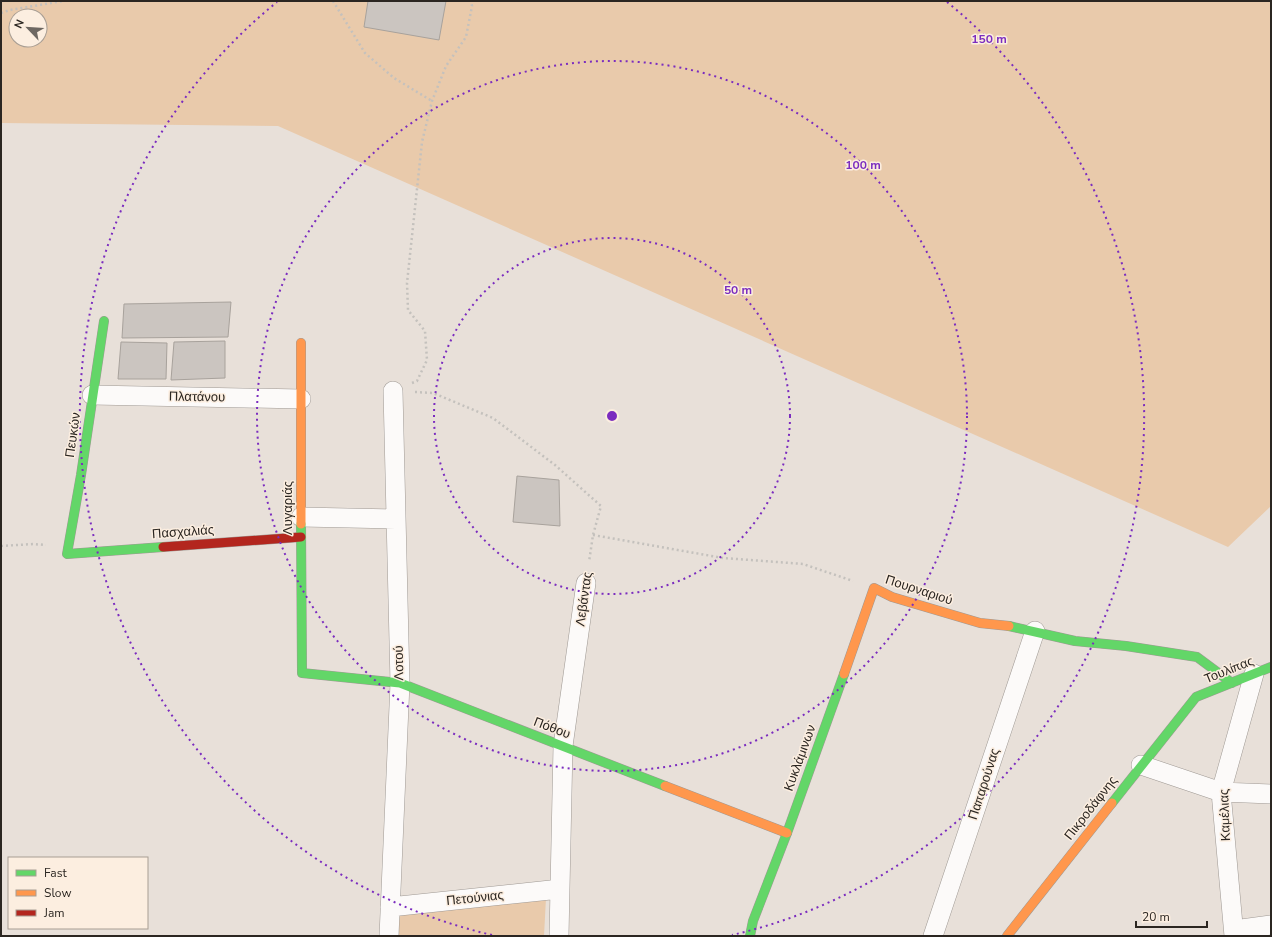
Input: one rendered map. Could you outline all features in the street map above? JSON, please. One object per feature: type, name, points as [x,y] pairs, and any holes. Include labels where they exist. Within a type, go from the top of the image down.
[{"type":"street","name":"Πευκών","points":[[68,549],[104,320]]},
{"type":"street","name":"Λυγαριάς","points":[[301,343],[302,673]]},
{"type":"street","name":"Λοτού","points":[[389,936],[400,683],[393,391]]},
{"type":"street","name":"Πλατάνου","points":[[92,395],[301,399]]},
{"type":"street","points":[[301,516],[396,519]]},
{"type":"street","name":"Πασχαλιάς","points":[[68,549],[301,537]]},
{"type":"street","name":"Λεβάντας","points":[[559,936],[563,746],[586,584]]},
{"type":"street","name":"Πουρναριού","points":[[874,588],[892,597],[980,623],[1014,627],[1075,641],[1126,646],[1197,657],[1232,683]]},
{"type":"street","name":"Κυκλάμινων","points":[[750,936],[753,921],[787,833],[874,588]]},
{"type":"street","name":"Παπαρούνας","points":[[933,936],[1035,632]]},
{"type":"street","name":"Τουλίπας","points":[[1196,697],[1271,667]]},
{"type":"street","name":"Πόθου","points":[[302,673],[400,683],[787,833]]},
{"type":"street","name":"Καμέλιας","points":[[1234,933],[1221,792],[1254,674]]},
{"type":"street","name":"Πικροδάφνης","points":[[1007,936],[1196,697]]},
{"type":"street","points":[[1141,766],[1221,792],[1271,794]]},
{"type":"street","name":"Πετούνιας","points":[[390,907],[560,889]]},
{"type":"street","points":[[1234,933],[1271,925]]},
{"type":"path","points":[[1,13],[10,10],[63,1]]},
{"type":"path","points":[[333,1],[365,53],[394,78],[432,101]]},
{"type":"path","points":[[393,391],[417,381],[427,360],[425,331],[408,310],[407,283],[422,142],[432,101],[446,66],[466,37],[472,6],[471,1]]},
{"type":"path","name":"Λεβάντας","points":[[393,391],[433,393],[493,418],[555,465],[600,506],[593,534],[586,584]]},
{"type":"path","name":"Πουρναριού","points":[[593,534],[723,558],[803,564],[874,588]]},
{"type":"path","points":[[1,546],[33,544],[50,545],[68,549]]},
{"type":"shaded area","points":[[1,1],[1271,1],[1271,506],[1228,547],[278,126],[1,123]]},
{"type":"shaded area","points":[[546,898],[544,936],[398,936],[399,915]]},
{"type":"building","points":[[368,1],[446,1],[439,40],[364,27]]},
{"type":"building","points":[[231,302],[228,337],[122,338],[124,304]]},
{"type":"building","points":[[225,341],[225,378],[171,380],[174,342]]},
{"type":"building","points":[[121,342],[167,343],[166,379],[118,379]]},
{"type":"building","points":[[517,476],[559,480],[560,526],[513,522]]},
{"type":"traffic: fast","points":[[104,321],[81,475],[67,554],[163,547]]},
{"type":"traffic: fast","points":[[301,524],[302,673],[400,683],[665,786]]},
{"type":"traffic: fast","points":[[1009,626],[1075,641],[1126,646],[1197,657],[1232,683]]},
{"type":"traffic: fast","points":[[1112,803],[1196,697],[1271,667]]},
{"type":"traffic: fast","points":[[750,936],[753,921],[787,833],[844,674]]},
{"type":"traffic: slow","points":[[301,343],[301,524]]},
{"type":"traffic: slow","points":[[844,674],[874,588],[892,597],[980,623],[1009,626]]},
{"type":"traffic: slow","points":[[665,786],[787,833]]},
{"type":"traffic: slow","points":[[1007,936],[1112,803]]},
{"type":"traffic: jam","points":[[163,547],[301,537]]}]
